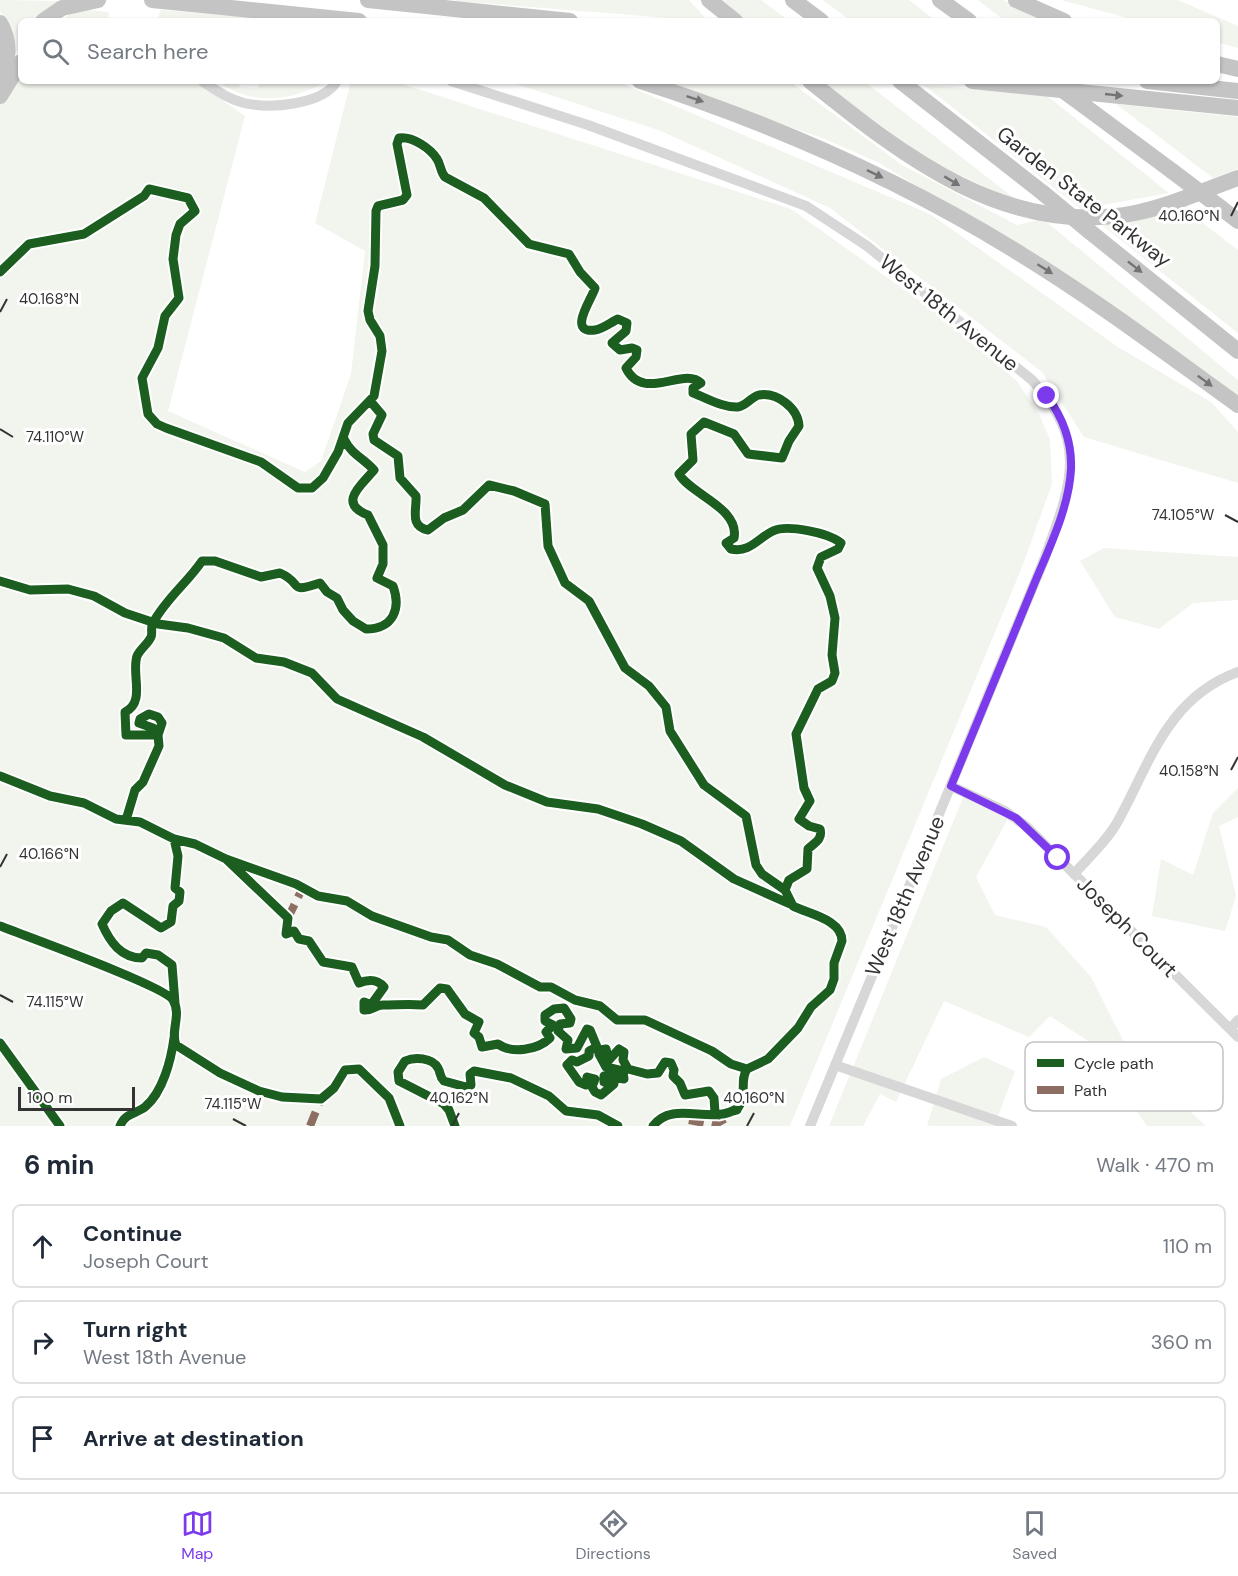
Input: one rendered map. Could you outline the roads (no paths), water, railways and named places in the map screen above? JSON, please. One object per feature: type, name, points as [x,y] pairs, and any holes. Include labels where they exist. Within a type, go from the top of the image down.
[{"type":"highway","points":[[47,18],[62,8],[98,0]]},
{"type":"highway","points":[[152,0],[309,18]]},
{"type":"highway","points":[[368,0],[541,18]]},
{"type":"highway","points":[[793,0],[815,16]]},
{"type":"highway","points":[[1016,0],[1057,18]]},
{"type":"highway","points":[[711,2],[731,18]]},
{"type":"highway","points":[[946,3],[965,18]]},
{"type":"highway","points":[[0,22],[8,54],[0,78]]},
{"type":"highway","points":[[1220,65],[1238,69]]},
{"type":"highway","points":[[0,96],[18,67]]},
{"type":"highway","points":[[648,84],[778,130],[921,196],[1078,290],[1238,405]]},
{"type":"highway","points":[[814,84],[959,185],[993,201],[1035,213],[1095,217],[1135,213],[1238,178]]},
{"type":"highway","name":"Garden State Parkway","points":[[904,84],[1238,351]]},
{"type":"highway","points":[[1002,84],[1238,108]]},
{"type":"highway","points":[[1054,84],[1238,221]]},
{"type":"highway","points":[[1174,84],[1238,91]]},
{"type":"street","points":[[207,84],[230,98],[261,105],[311,100],[328,93],[335,84]]},
{"type":"street","name":"West 18th Avenue","points":[[460,84],[588,125],[806,206],[867,246],[1032,380],[1053,405],[1069,444],[1071,467],[1067,495],[1042,566],[810,1126]]},
{"type":"street","points":[[1074,874],[1113,828],[1151,751],[1167,727],[1204,690],[1238,672]]},
{"type":"street","name":"Joseph Court","points":[[951,786],[1016,818],[1234,1033]]},
{"type":"street","points":[[1234,1033],[1238,1020]]},
{"type":"street","points":[[835,1065],[1012,1126]]}]
